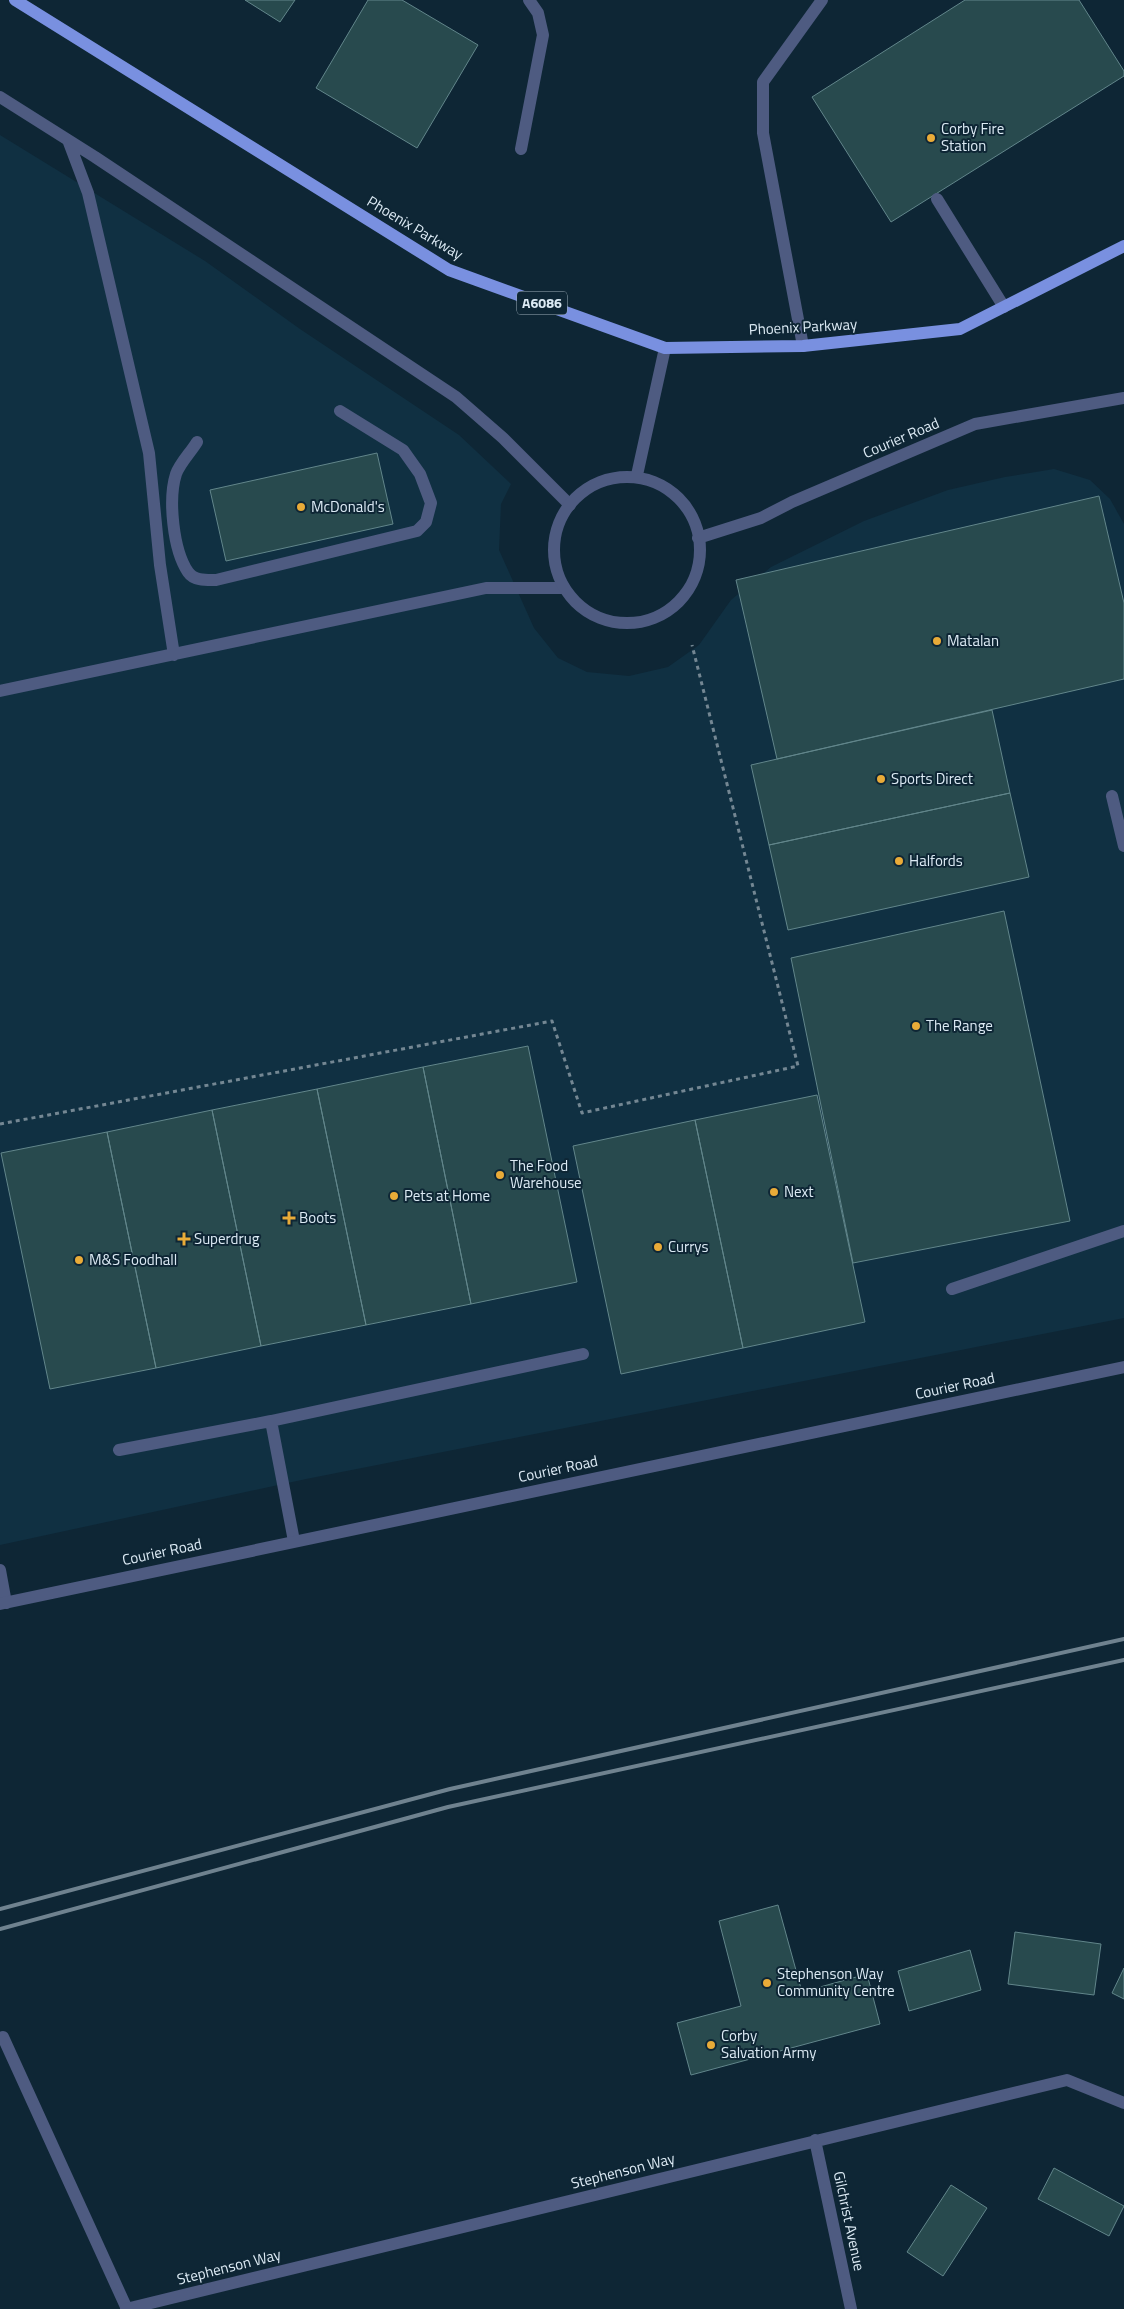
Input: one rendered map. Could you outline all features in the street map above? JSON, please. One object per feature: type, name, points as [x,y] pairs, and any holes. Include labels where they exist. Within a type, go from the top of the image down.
[{"type":"main road","name":"Phoenix Parkway","points":[[15,0],[449,270],[665,348],[804,346],[960,330],[1124,246]]},
{"type":"street","points":[[521,149],[543,35],[538,13],[529,0]]},
{"type":"street","points":[[804,346],[763,133],[763,82],[822,0]]},
{"type":"street","points":[[0,97],[456,397],[503,438],[570,506]]},
{"type":"street","points":[[68,140],[88,193],[149,453],[160,564],[174,655]]},
{"type":"street","points":[[937,199],[1004,307]]},
{"type":"street","points":[[637,475],[665,348]]},
{"type":"street","name":"Courier Road","points":[[698,538],[761,518],[792,502],[975,424],[1124,398]]},
{"type":"street","points":[[197,442],[177,473],[171,498],[174,537],[188,572],[198,579],[216,580],[417,531],[426,522],[431,503],[420,474],[403,450],[340,411]]},
{"type":"street","points":[[637,475],[668,487],[689,512],[698,538],[698,567],[685,594],[664,612],[635,624],[601,619],[578,606],[564,588],[552,559],[556,531],[570,506],[587,488],[614,476],[637,475]]},
{"type":"street","points":[[0,691],[486,588],[564,588]]},
{"type":"street","points":[[1112,796],[1124,846]]},
{"type":"street","points":[[952,1289],[1124,1231]]},
{"type":"street","points":[[119,1450],[271,1421],[583,1354]]},
{"type":"street","name":"Courier Road","points":[[3,1603],[1124,1367]]},
{"type":"street","points":[[271,1421],[294,1541]]},
{"type":"street","points":[[0,1570],[3,1603]]},
{"type":"street","points":[[0,2038],[3,2036],[126,2309]]},
{"type":"street","name":"Stephenson Way","points":[[126,2309],[1067,2080],[1124,2103]]},
{"type":"street","name":"Gilchrist Avenue","points":[[815,2140],[851,2309]]},
{"type":"path","points":[[0,1124],[552,1021],[582,1113],[798,1066],[692,645]]},
{"type":"shaded area","points":[[0,135],[205,261],[300,329],[459,435],[511,484],[501,504],[499,550],[534,628],[558,658],[587,672],[629,676],[668,667],[699,645],[731,600],[771,567],[864,521],[948,490],[1005,477],[1054,469],[1090,480],[1110,499],[1124,524],[1124,1318],[306,1479],[0,1545]]},
{"type":"building","points":[[245,0],[295,0],[280,22]]},
{"type":"building","points":[[368,0],[402,0],[478,45],[417,148],[316,88]]},
{"type":"building","name":"Corby Fire Station","points":[[965,0],[1079,0],[1124,71],[1124,76],[891,222],[812,97]]},
{"type":"building","name":"McDonald's","points":[[377,453],[393,524],[226,561],[210,490]]},
{"type":"building","name":"Matalan","points":[[1099,496],[1124,603],[1124,679],[777,759],[736,580]]},
{"type":"building","name":"Sports Direct","points":[[992,710],[1010,793],[769,845],[751,765]]},
{"type":"building","name":"Halfords","points":[[1010,793],[1029,877],[788,930],[769,845]]},
{"type":"building","name":"The Range","points":[[1004,911],[1070,1221],[853,1263],[791,958]]},
{"type":"building","name":"The Food Warehouse","points":[[528,1046],[577,1282],[471,1304],[423,1067]]},
{"type":"building","name":"Pets at Home","points":[[423,1067],[471,1304],[366,1325],[317,1089]]},
{"type":"building","name":"Boots","points":[[317,1089],[366,1325],[261,1346],[212,1110]]},
{"type":"building","name":"Next","points":[[817,1095],[865,1322],[743,1348],[695,1120]]},
{"type":"building","name":"Superdrug","points":[[212,1110],[261,1346],[156,1368],[107,1132]]},
{"type":"building","name":"Currys","points":[[695,1120],[743,1348],[621,1374],[573,1146]]},
{"type":"building","name":"M&S Foodhall","points":[[107,1132],[156,1368],[50,1389],[1,1153]]},
{"type":"building","name":"Stephenson Way Community Centre","points":[[778,1905],[802,1992],[867,1974],[880,2024],[691,2075],[677,2023],[741,2006],[719,1921]]},
{"type":"building","points":[[1015,1932],[1101,1944],[1094,1995],[1008,1984]]},
{"type":"building","points":[[970,1950],[981,1990],[909,2011],[898,1971]]},
{"type":"building","points":[[1124,1968],[1124,1999],[1112,1993]]},
{"type":"building","points":[[1054,2168],[1124,2206],[1109,2236],[1038,2199]]},
{"type":"building","points":[[951,2185],[987,2208],[943,2276],[907,2252]]},
{"type":"railway","points":[[0,1909],[450,1789],[1124,1639]]},
{"type":"railway","points":[[0,1929],[448,1807],[1124,1660]]},
{"type":"place","name":"Corby Fire Station","points":[[931,138]]},
{"type":"place","name":"McDonald's","points":[[301,507]]},
{"type":"place","name":"Matalan","points":[[937,641]]},
{"type":"place","name":"Sports Direct","points":[[881,779]]},
{"type":"place","name":"Halfords","points":[[899,861]]},
{"type":"place","name":"The Range","points":[[916,1026]]},
{"type":"place","name":"The Food Warehouse","points":[[500,1175]]},
{"type":"place","name":"Next","points":[[774,1192]]},
{"type":"place","name":"Pets at Home","points":[[394,1196]]},
{"type":"place","name":"Boots","points":[[289,1218]]},
{"type":"place","name":"Superdrug","points":[[184,1239]]},
{"type":"place","name":"Currys","points":[[658,1247]]},
{"type":"place","name":"M&S Foodhall","points":[[79,1260]]},
{"type":"place","name":"Stephenson Way Community Centre","points":[[767,1983]]},
{"type":"place","name":"Corby Salvation Army","points":[[711,2045]]}]
